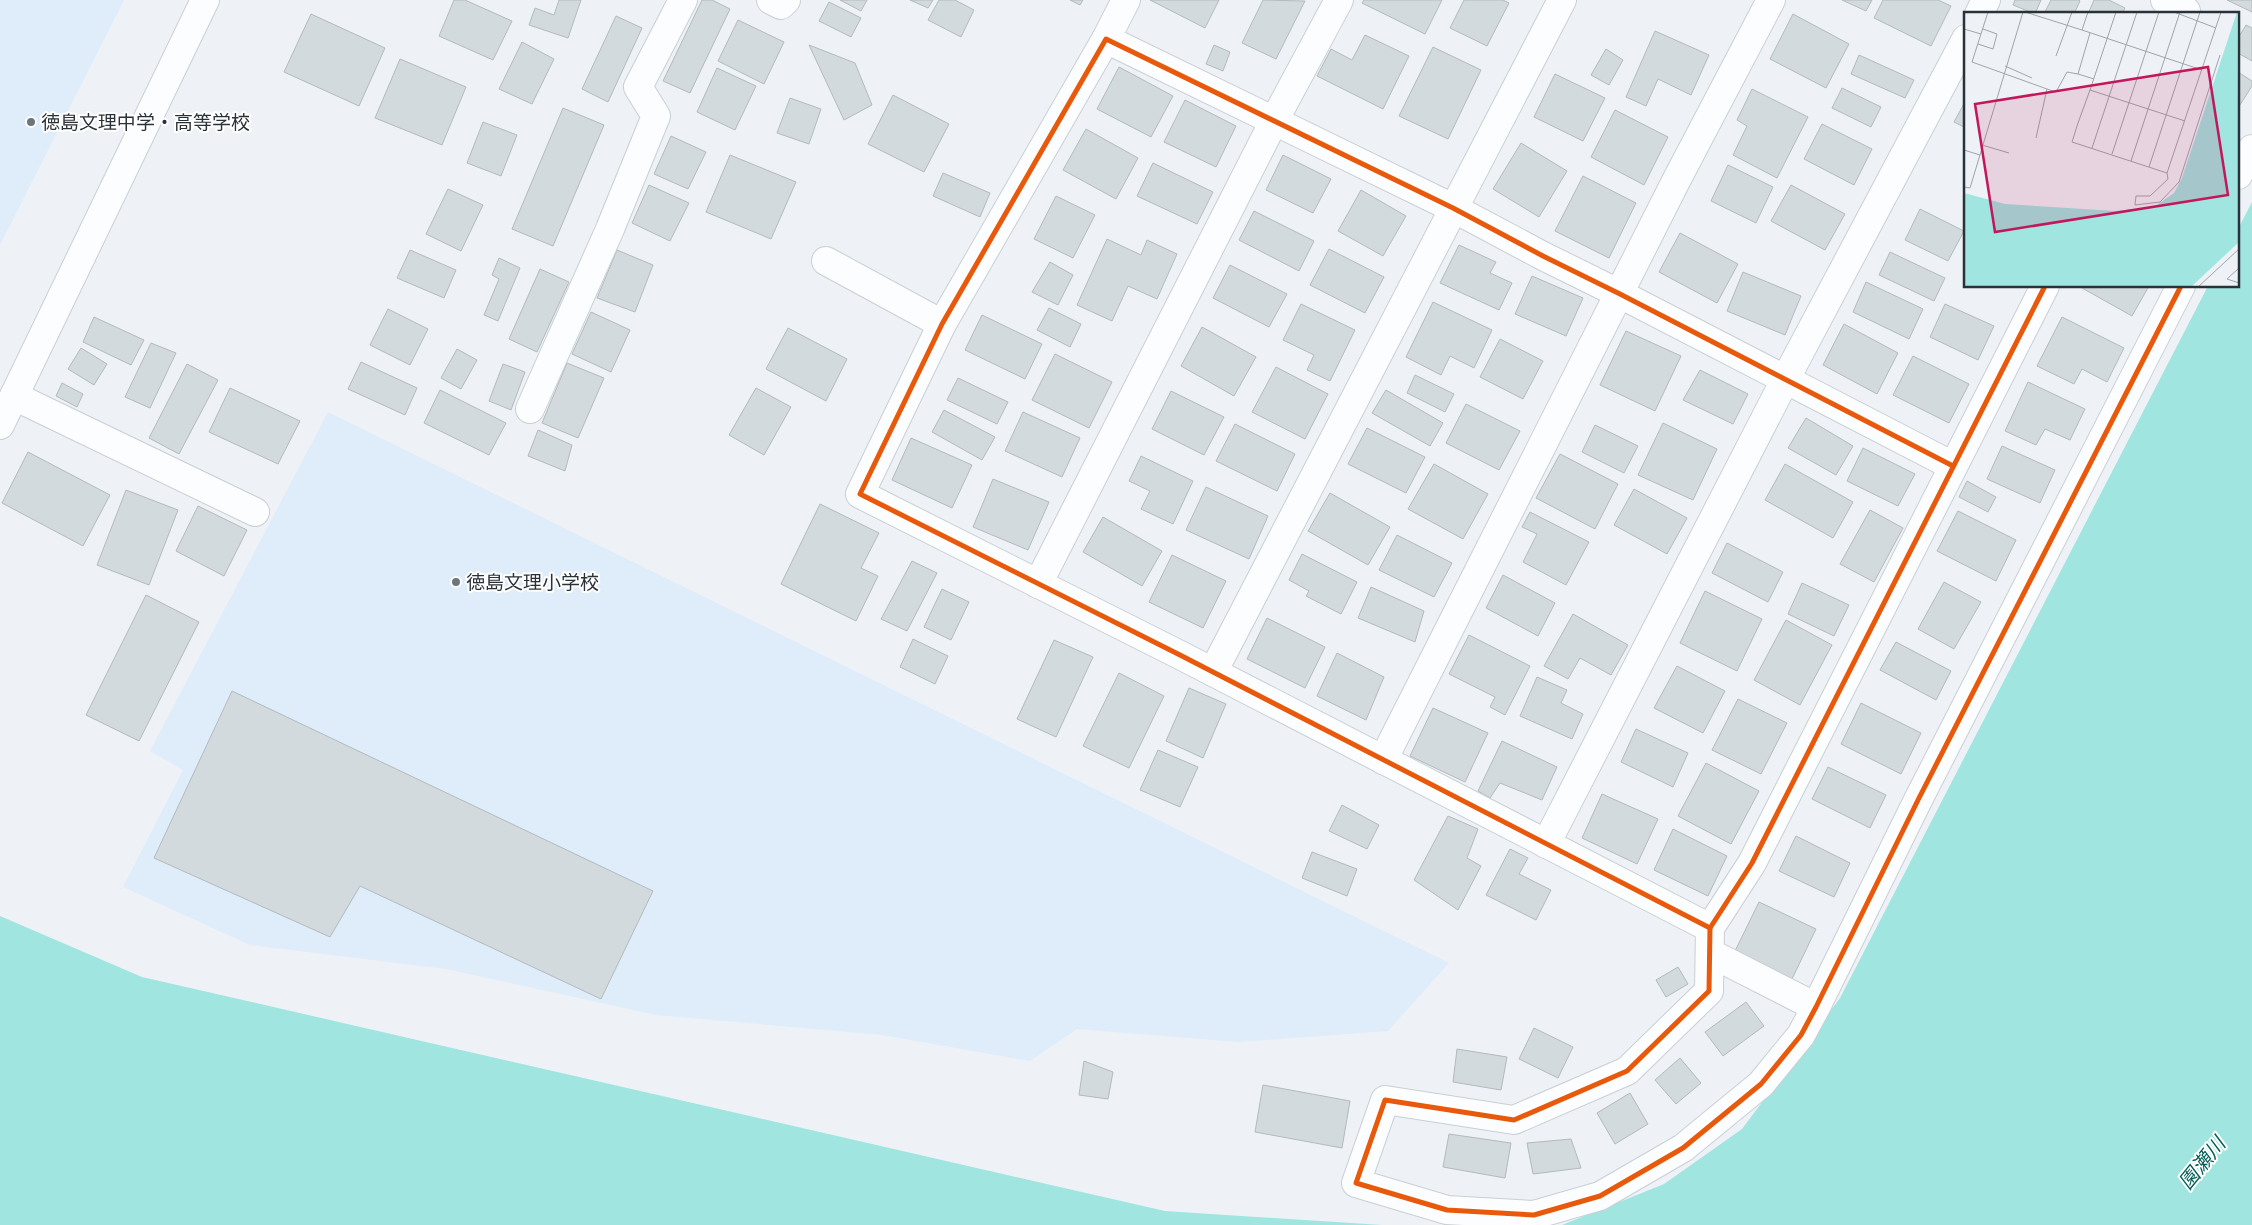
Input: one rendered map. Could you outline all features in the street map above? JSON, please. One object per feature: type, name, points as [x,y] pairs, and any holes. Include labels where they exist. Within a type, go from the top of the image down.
[{"type":"street","points":[[0,425],[205,0]]},
{"type":"street","points":[[530,409],[610,229],[656,116],[638,87],[682,0]]},
{"type":"street","points":[[771,0],[781,5],[786,0]]},
{"type":"street","points":[[1126,0],[1106,39],[942,324],[860,494],[1213,672],[1546,844],[1710,940],[1816,1007]]},
{"type":"street","points":[[1038,584],[1338,0]]},
{"type":"street","points":[[1213,672],[1562,0]]},
{"type":"street","points":[[1383,760],[1677,179],[1771,0]]},
{"type":"street","points":[[1980,12],[1986,0]]},
{"type":"street","points":[[1106,39],[1453,208],[1953,466]]},
{"type":"street","points":[[1546,844],[1786,380],[1964,43]]},
{"type":"street","points":[[2240,171],[2252,149]]},
{"type":"street","points":[[826,261],[942,324]]},
{"type":"street","points":[[2044,288],[1752,863],[1710,940],[1709,991],[1627,1071],[1514,1120],[1385,1100],[1356,1183],[1446,1210],[1534,1215],[1600,1196],[1683,1148],[1761,1084],[1801,1034],[1816,1007],[1918,800],[2180,288]]},
{"type":"street","points":[[14,396],[255,512]]},
{"type":"shaded area","name":"徳島文理中学・高等学校","points":[[0,0],[124,0],[0,245]]},
{"type":"shaded area","name":"徳島文理小学校","points":[[328,412],[1449,963],[1388,1031],[1238,1042],[1077,1029],[1030,1061],[882,1035],[656,1015],[446,969],[250,945],[123,887],[183,770],[150,751]]},
{"type":"water","name":"園瀬川","points":[[2252,202],[2252,1225],[1562,1225],[1664,1184],[1742,1129],[1840,998],[2207,288],[2240,288],[2240,225]]},
{"type":"water","points":[[0,916],[142,977],[1165,1211],[1382,1225],[0,1225]]},
{"type":"building","points":[[454,0],[465,0],[512,21],[493,60],[439,36]]},
{"type":"building","points":[[559,0],[581,0],[568,38],[529,25],[535,8],[554,15]]},
{"type":"building","points":[[702,0],[712,0],[730,9],[690,93],[663,81]]},
{"type":"building","points":[[840,0],[867,0],[861,11]]},
{"type":"building","points":[[910,0],[933,0],[928,8]]},
{"type":"building","points":[[939,0],[955,0],[974,10],[961,37],[928,20]]},
{"type":"building","points":[[1070,0],[1083,0],[1080,5]]},
{"type":"building","points":[[1150,0],[1219,0],[1205,28]]},
{"type":"building","points":[[1263,0],[1305,1],[1276,59],[1242,43]]},
{"type":"building","points":[[1364,0],[1442,0],[1425,34],[1362,3]]},
{"type":"building","points":[[1464,0],[1503,0],[1509,3],[1487,46],[1450,28]]},
{"type":"building","points":[[1842,0],[1872,0],[1866,11]]},
{"type":"building","points":[[1883,0],[1938,0],[1951,6],[1931,46],[1874,18]]},
{"type":"building","points":[[2015,0],[2041,0],[2036,12],[2030,12],[2013,5]]},
{"type":"building","points":[[2051,0],[2080,1],[2075,12],[2045,12]]},
{"type":"building","points":[[2094,0],[2109,0],[2125,8],[2123,12],[2089,12]]},
{"type":"building","points":[[2227,0],[2252,0],[2252,12]]},
{"type":"building","points":[[829,2],[861,18],[851,37],[819,21]]},
{"type":"building","points":[[311,14],[385,48],[359,106],[284,72]]},
{"type":"building","points":[[1793,14],[1849,44],[1826,88],[1770,59]]},
{"type":"building","points":[[616,16],[642,28],[608,102],[582,89]]},
{"type":"building","points":[[738,20],[784,42],[764,84],[718,61]]},
{"type":"building","points":[[2246,25],[2252,28],[2252,61],[2240,54],[2240,35]]},
{"type":"building","points":[[1655,31],[1709,55],[1691,95],[1658,79],[1646,106],[1626,97]]},
{"type":"building","points":[[1365,35],[1409,56],[1383,109],[1317,76],[1331,49],[1352,60]]},
{"type":"building","points":[[522,42],[554,59],[532,104],[499,89]]},
{"type":"building","points":[[809,45],[855,63],[872,105],[844,120]]},
{"type":"building","points":[[1214,45],[1230,52],[1223,71],[1206,64]]},
{"type":"building","points":[[1433,47],[1481,70],[1448,139],[1399,116]]},
{"type":"building","points":[[1606,49],[1623,60],[1609,85],[1591,75]]},
{"type":"building","points":[[1859,55],[1914,80],[1905,98],[1851,74]]},
{"type":"building","points":[[400,59],[466,87],[442,145],[375,118]]},
{"type":"building","points":[[1119,67],[1173,96],[1151,137],[1097,109]]},
{"type":"building","points":[[717,68],[756,86],[735,130],[697,112]]},
{"type":"building","points":[[2240,73],[2252,81],[2252,86],[2240,105]]},
{"type":"building","points":[[1555,74],[1605,98],[1583,141],[1534,117]]},
{"type":"building","points":[[1842,88],[1881,107],[1871,127],[1832,108]]},
{"type":"building","points":[[1752,89],[1808,117],[1777,178],[1733,155],[1747,126],[1737,120]]},
{"type":"building","points":[[893,95],[949,124],[924,172],[868,144]]},
{"type":"building","points":[[790,98],[821,109],[809,144],[777,133]]},
{"type":"building","points":[[1185,100],[1236,126],[1216,167],[1164,142]]},
{"type":"building","points":[[1964,104],[1964,127],[1954,122]]},
{"type":"building","points":[[563,108],[604,125],[553,246],[512,229]]},
{"type":"building","points":[[1615,110],[1668,137],[1644,185],[1591,157]]},
{"type":"building","points":[[483,122],[517,135],[501,176],[467,163]]},
{"type":"building","points":[[1822,124],[1872,149],[1854,185],[1804,159]]},
{"type":"building","points":[[1086,129],[1138,158],[1116,199],[1063,170]]},
{"type":"building","points":[[671,136],[706,152],[688,189],[654,174]]},
{"type":"building","points":[[1521,143],[1567,171],[1539,217],[1493,189]]},
{"type":"building","points":[[730,155],[796,182],[771,239],[706,212]]},
{"type":"building","points":[[1283,155],[1331,179],[1313,213],[1266,190]]},
{"type":"building","points":[[1153,163],[1213,192],[1197,224],[1137,196]]},
{"type":"building","points":[[1728,165],[1773,187],[1756,223],[1711,201]]},
{"type":"building","points":[[943,173],[990,193],[980,217],[933,196]]},
{"type":"building","points":[[1583,176],[1636,203],[1609,258],[1555,231]]},
{"type":"building","points":[[649,185],[689,203],[670,241],[632,223]]},
{"type":"building","points":[[1791,185],[1845,214],[1825,250],[1771,221]]},
{"type":"building","points":[[448,189],[483,205],[461,251],[426,234]]},
{"type":"building","points":[[1361,190],[1406,216],[1383,256],[1338,231]]},
{"type":"building","points":[[1056,196],[1095,215],[1073,258],[1034,239]]},
{"type":"building","points":[[1920,209],[1964,231],[1948,261],[1905,240]]},
{"type":"building","points":[[1254,211],[1314,241],[1299,271],[1239,240]]},
{"type":"building","points":[[1680,233],[1738,264],[1717,303],[1659,272]]},
{"type":"building","points":[[1107,239],[1141,255],[1147,240],[1177,254],[1157,299],[1128,286],[1112,321],[1077,305]]},
{"type":"building","points":[[1459,245],[1496,262],[1490,273],[1512,283],[1499,310],[1440,283]]},
{"type":"building","points":[[1329,249],[1384,277],[1365,313],[1310,285]]},
{"type":"building","points":[[410,250],[456,270],[444,298],[397,278]]},
{"type":"building","points":[[617,250],[653,265],[635,312],[597,298]]},
{"type":"building","points":[[1890,252],[1945,278],[1934,301],[1879,275]]},
{"type":"building","points":[[499,258],[520,268],[498,321],[484,315],[499,279],[492,275]]},
{"type":"building","points":[[1050,262],[1073,275],[1058,305],[1032,292]]},
{"type":"building","points":[[1230,265],[1287,294],[1269,327],[1213,298]]},
{"type":"building","points":[[540,269],[569,282],[537,352],[509,339]]},
{"type":"building","points":[[1743,272],[1801,296],[1785,335],[1727,311]]},
{"type":"building","points":[[1532,276],[1583,298],[1566,336],[1515,314]]},
{"type":"building","points":[[1866,282],[1923,309],[1909,339],[1853,312]]},
{"type":"building","points":[[2082,288],[2148,288],[2132,316]]},
{"type":"building","points":[[1433,302],[1492,330],[1474,368],[1450,356],[1441,375],[1406,357]]},
{"type":"building","points":[[1301,304],[1355,330],[1330,381],[1307,370],[1314,355],[1283,340]]},
{"type":"building","points":[[1945,304],[1994,326],[1978,360],[1930,337]]},
{"type":"building","points":[[1049,308],[1081,324],[1070,347],[1037,330]]},
{"type":"building","points":[[388,309],[428,329],[410,365],[370,345]]},
{"type":"building","points":[[591,312],[630,330],[611,372],[572,354]]},
{"type":"building","points":[[982,315],[1042,344],[1025,379],[965,350]]},
{"type":"building","points":[[94,317],[144,340],[131,365],[83,342]]},
{"type":"building","points":[[2062,317],[2124,348],[2107,382],[2082,369],[2074,384],[2037,366]]},
{"type":"building","points":[[1844,324],[1898,353],[1877,394],[1823,365]]},
{"type":"building","points":[[1202,327],[1256,357],[1234,396],[1181,366]]},
{"type":"building","points":[[788,328],[847,359],[826,401],[766,369]]},
{"type":"building","points":[[1626,331],[1681,356],[1655,411],[1600,385]]},
{"type":"building","points":[[1500,339],[1543,361],[1523,399],[1480,377]]},
{"type":"building","points":[[151,343],[176,353],[150,408],[125,397]]},
{"type":"building","points":[[81,348],[107,364],[94,385],[68,369]]},
{"type":"building","points":[[457,349],[477,360],[461,389],[441,378]]},
{"type":"building","points":[[1055,354],[1112,382],[1089,428],[1032,400]]},
{"type":"building","points":[[1913,356],[1969,384],[1949,423],[1893,395]]},
{"type":"building","points":[[361,362],[417,388],[405,415],[348,389]]},
{"type":"building","points":[[567,363],[604,378],[578,438],[542,423]]},
{"type":"building","points":[[187,364],[218,380],[179,454],[149,438]]},
{"type":"building","points":[[503,364],[525,372],[511,410],[489,401]]},
{"type":"building","points":[[1276,367],[1328,394],[1305,439],[1252,412]]},
{"type":"building","points":[[1700,370],[1748,394],[1733,424],[1683,400]]},
{"type":"building","points":[[1415,375],[1454,394],[1445,412],[1407,393]]},
{"type":"building","points":[[958,378],[1008,402],[997,424],[947,400]]},
{"type":"building","points":[[2028,382],[2085,409],[2070,440],[2045,429],[2036,445],[2005,431]]},
{"type":"building","points":[[62,383],[83,394],[77,407],[56,396]]},
{"type":"building","points":[[230,388],[300,421],[278,464],[209,432]]},
{"type":"building","points":[[756,388],[791,407],[764,455],[729,435]]},
{"type":"building","points":[[440,390],[506,423],[489,455],[424,423]]},
{"type":"building","points":[[1386,390],[1443,423],[1430,446],[1372,413]]},
{"type":"building","points":[[1171,391],[1224,417],[1204,455],[1152,429]]},
{"type":"building","points":[[1466,404],[1520,431],[1499,470],[1446,443]]},
{"type":"building","points":[[944,410],[995,437],[982,460],[932,432]]},
{"type":"building","points":[[1023,412],[1080,438],[1062,477],[1005,451]]},
{"type":"building","points":[[1806,418],[1853,446],[1836,475],[1788,448]]},
{"type":"building","points":[[1663,423],[1717,449],[1693,500],[1638,475]]},
{"type":"building","points":[[1235,424],[1295,454],[1277,491],[1216,461]]},
{"type":"building","points":[[1595,425],[1638,446],[1624,473],[1582,452]]},
{"type":"building","points":[[1367,428],[1425,457],[1406,493],[1348,464]]},
{"type":"building","points":[[538,430],[572,445],[565,471],[528,456]]},
{"type":"building","points":[[911,438],[972,465],[952,508],[892,480]]},
{"type":"building","points":[[2002,446],[2055,470],[2040,503],[1987,479]]},
{"type":"building","points":[[1863,448],[1915,474],[1898,506],[1847,481]]},
{"type":"building","points":[[28,452],[110,495],[83,546],[2,503]]},
{"type":"building","points":[[1560,454],[1618,484],[1595,529],[1536,498]]},
{"type":"building","points":[[1141,456],[1193,481],[1173,524],[1141,509],[1150,491],[1129,481]]},
{"type":"building","points":[[1434,464],[1488,494],[1463,539],[1408,509]]},
{"type":"building","points":[[1785,464],[1853,502],[1833,538],[1765,500]]},
{"type":"building","points":[[993,479],[1049,502],[1028,550],[973,527]]},
{"type":"building","points":[[1967,481],[1996,497],[1988,512],[1959,497]]},
{"type":"building","points":[[1206,487],[1268,516],[1249,559],[1186,530]]},
{"type":"building","points":[[1634,489],[1687,518],[1667,554],[1614,525]]},
{"type":"building","points":[[126,490],[178,510],[149,585],[97,565]]},
{"type":"building","points":[[1330,493],[1390,527],[1368,565],[1308,531]]},
{"type":"building","points":[[820,504],[879,533],[861,568],[878,576],[856,621],[781,584]]},
{"type":"building","points":[[198,506],[247,530],[224,576],[176,551]]},
{"type":"building","points":[[1870,510],[1903,528],[1874,582],[1840,564]]},
{"type":"building","points":[[1958,511],[2016,540],[1996,581],[1937,551]]},
{"type":"building","points":[[1530,512],[1589,542],[1566,585],[1523,562],[1537,534],[1522,527]]},
{"type":"building","points":[[1103,517],[1162,551],[1142,586],[1083,552]]},
{"type":"building","points":[[1397,535],[1452,563],[1434,597],[1379,570]]},
{"type":"building","points":[[1727,543],[1783,572],[1768,602],[1712,573]]},
{"type":"building","points":[[1302,554],[1357,582],[1341,614],[1306,596],[1309,591],[1289,580]]},
{"type":"building","points":[[1172,555],[1226,581],[1203,628],[1149,602]]},
{"type":"building","points":[[912,561],[937,573],[907,631],[881,619]]},
{"type":"building","points":[[1503,575],[1555,603],[1538,636],[1486,608]]},
{"type":"building","points":[[1944,582],[1981,602],[1954,649],[1918,629]]},
{"type":"building","points":[[1802,583],[1849,605],[1834,636],[1788,614]]},
{"type":"building","points":[[1371,587],[1424,611],[1415,642],[1358,618]]},
{"type":"building","points":[[942,589],[969,602],[951,640],[924,627]]},
{"type":"building","points":[[1705,591],[1762,619],[1737,671],[1680,643]]},
{"type":"building","points":[[146,595],[199,622],[139,741],[86,715]]},
{"type":"building","points":[[1573,614],[1628,645],[1611,675],[1580,658],[1568,679],[1544,666]]},
{"type":"building","points":[[1267,618],[1325,647],[1305,688],[1247,659]]},
{"type":"building","points":[[1786,620],[1832,645],[1800,705],[1754,680]]},
{"type":"building","points":[[1469,635],[1530,666],[1505,715],[1490,707],[1495,697],[1449,674]]},
{"type":"building","points":[[913,639],[948,656],[935,684],[900,667]]},
{"type":"building","points":[[1054,640],[1093,657],[1056,737],[1017,719]]},
{"type":"building","points":[[1896,642],[1951,671],[1936,700],[1880,670]]},
{"type":"building","points":[[1337,653],[1384,677],[1366,720],[1317,696]]},
{"type":"building","points":[[1677,666],[1725,691],[1703,733],[1654,708]]},
{"type":"building","points":[[1119,673],[1164,696],[1129,768],[1083,746]]},
{"type":"building","points":[[1537,677],[1567,690],[1561,703],[1583,714],[1572,739],[1520,716]]},
{"type":"building","points":[[1189,688],[1226,704],[1203,758],[1166,741]]},
{"type":"building","points":[[232,691],[653,891],[601,999],[360,886],[330,937],[154,858]]},
{"type":"building","points":[[1738,699],[1787,723],[1761,774],[1712,750]]},
{"type":"building","points":[[1861,703],[1921,733],[1901,774],[1841,744]]},
{"type":"building","points":[[1433,708],[1488,733],[1465,782],[1410,756]]},
{"type":"building","points":[[1636,729],[1688,753],[1673,787],[1621,762]]},
{"type":"building","points":[[1502,741],[1557,767],[1542,800],[1500,783],[1490,798],[1478,791]]},
{"type":"building","points":[[1158,750],[1198,767],[1180,807],[1140,790]]},
{"type":"building","points":[[1706,763],[1759,791],[1731,844],[1678,816]]},
{"type":"building","points":[[1828,767],[1886,795],[1870,828],[1812,799]]},
{"type":"building","points":[[1602,794],[1658,819],[1637,864],[1582,838]]},
{"type":"building","points":[[1342,805],[1379,825],[1367,849],[1329,831]]},
{"type":"building","points":[[1448,816],[1478,829],[1467,858],[1481,866],[1458,910],[1414,880]]},
{"type":"building","points":[[1673,829],[1727,856],[1708,896],[1654,870]]},
{"type":"building","points":[[1796,836],[1850,863],[1834,897],[1779,871]]},
{"type":"building","points":[[1510,849],[1528,858],[1519,874],[1551,890],[1536,920],[1486,895]]},
{"type":"building","points":[[1312,852],[1357,869],[1347,896],[1302,878]]},
{"type":"building","points":[[1759,902],[1816,929],[1792,979],[1735,951]]},
{"type":"building","points":[[1678,967],[1688,984],[1666,997],[1656,980]]},
{"type":"building","points":[[1746,1002],[1764,1026],[1723,1056],[1705,1032]]},
{"type":"building","points":[[1534,1028],[1573,1047],[1558,1078],[1519,1059]]},
{"type":"building","points":[[1457,1049],[1507,1057],[1501,1090],[1453,1082]]},
{"type":"building","points":[[1680,1058],[1701,1083],[1676,1104],[1655,1080]]},
{"type":"building","points":[[1084,1061],[1113,1072],[1108,1099],[1079,1095]]},
{"type":"building","points":[[1263,1085],[1350,1101],[1342,1148],[1255,1132]]},
{"type":"building","points":[[1630,1093],[1648,1124],[1615,1144],[1597,1113]]},
{"type":"building","points":[[1449,1134],[1511,1143],[1505,1178],[1443,1167]]},
{"type":"building","points":[[1571,1139],[1581,1168],[1533,1174],[1527,1143]]},
{"type":"cycle path","points":[[1710,928],[1180,655],[860,494],[942,324],[1106,39],[1453,208],[1953,466]]},
{"type":"cycle path","points":[[2044,288],[1752,863],[1710,928],[1709,991],[1627,1071],[1514,1120],[1385,1100],[1356,1183],[1447,1210],[1534,1215],[1600,1196],[1683,1148],[1761,1084],[1801,1035],[1816,1007],[1918,800],[2180,288]]},
{"type":"place","name":"徳島文理中学・高等学校","points":[[31,122]]},
{"type":"place","name":"徳島文理小学校","points":[[456,582]]}]
